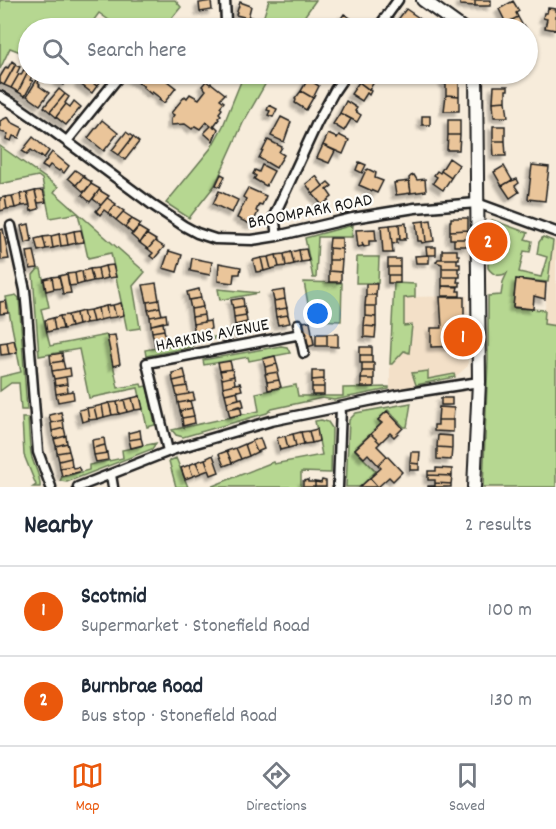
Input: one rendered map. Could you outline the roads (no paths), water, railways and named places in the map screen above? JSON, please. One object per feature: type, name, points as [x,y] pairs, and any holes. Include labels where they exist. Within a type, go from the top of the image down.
[{"type":"street","points":[[225,0],[226,18]]},
{"type":"street","points":[[385,18],[398,0]]},
{"type":"street","points":[[423,0],[448,18]]},
{"type":"street","points":[[67,141],[113,84]]},
{"type":"street","points":[[277,236],[274,216],[317,123],[339,84]]},
{"type":"street","points":[[474,487],[479,382],[476,84]]},
{"type":"street","name":"BROOMPARK ROAD","points":[[0,96],[18,106],[184,226],[197,233],[215,238],[252,240],[354,218],[415,208],[477,203],[556,232]]},
{"type":"street","points":[[11,226],[25,290],[38,452],[51,487]]},
{"type":"street","points":[[298,324],[304,353]]},
{"type":"street","name":"HARKINS AVENUE","points":[[168,452],[147,363],[300,334]]},
{"type":"street","points":[[78,487],[168,452],[271,421],[403,394],[479,382]]},
{"type":"street","points":[[339,487],[341,407]]},
{"type":"street","points":[[111,475],[113,487]]},
{"type":"place","name":"Burnbrae Road","points":[[488,242]]},
{"type":"place","name":"Scotmid","points":[[463,337]]}]
